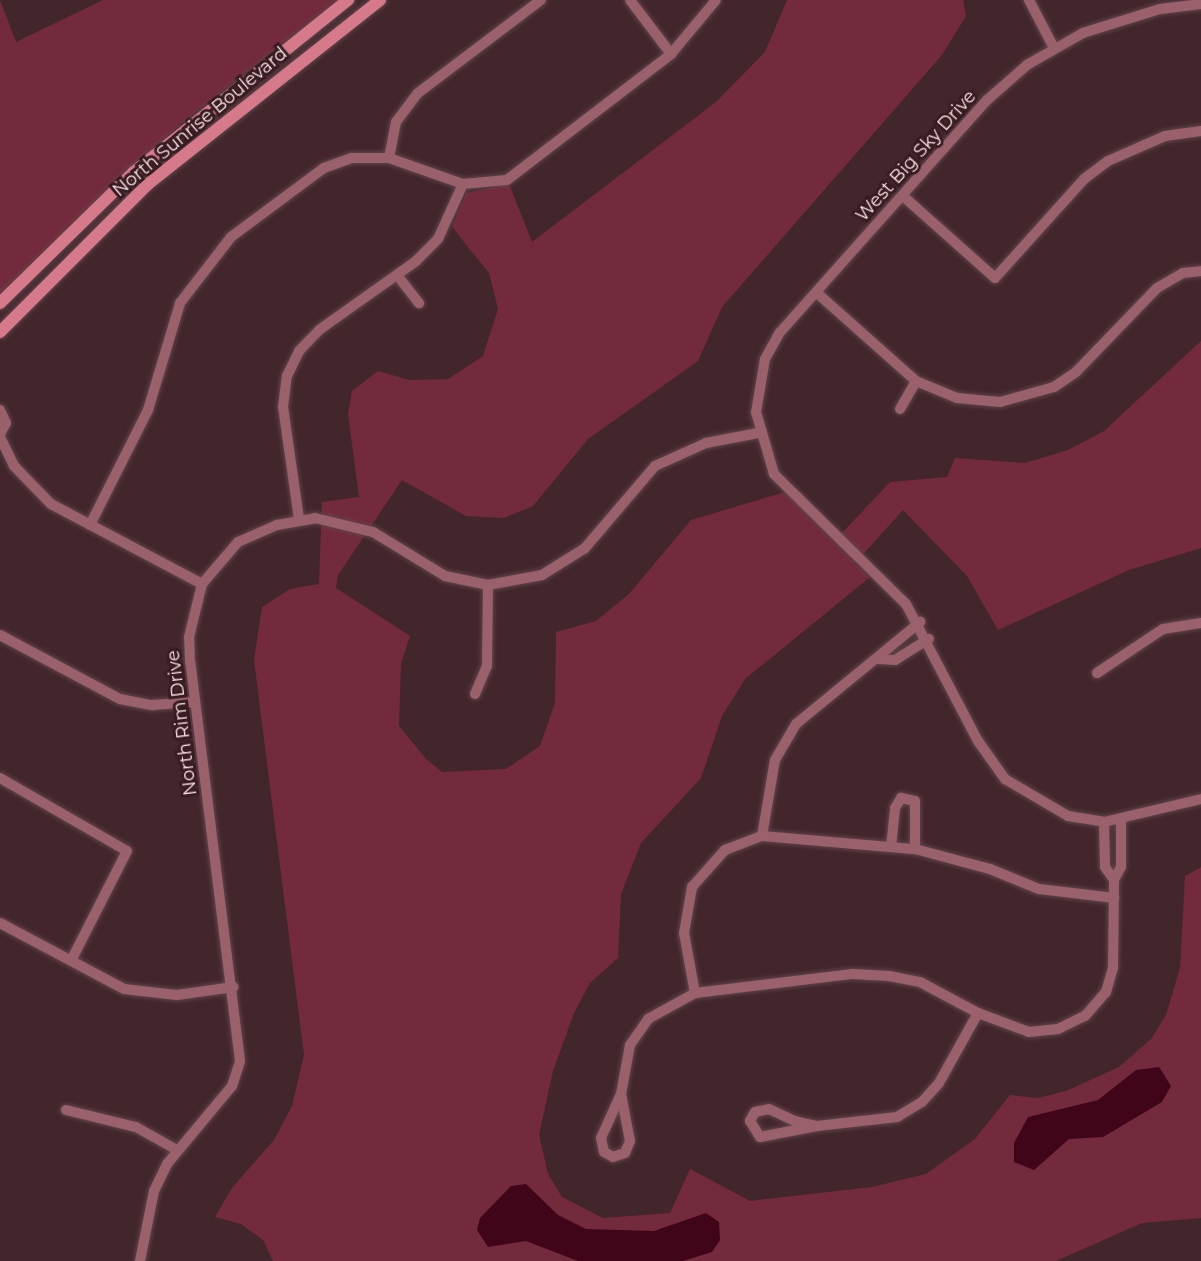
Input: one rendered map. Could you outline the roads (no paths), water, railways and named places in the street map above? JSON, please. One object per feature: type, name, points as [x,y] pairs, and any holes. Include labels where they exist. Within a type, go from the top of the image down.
[{"type":"street","name":"North Sunrise Boulevard","points":[[0,303],[134,172],[348,0]]},
{"type":"street","name":"North Sunrise Boulevard","points":[[0,332],[148,184],[380,0]]},
{"type":"street","points":[[389,158],[396,122],[418,93],[541,0]]},
{"type":"street","points":[[630,0],[671,54]]},
{"type":"street","points":[[90,525],[148,410],[180,303],[213,256],[324,168],[352,158],[389,158],[463,184],[507,180],[538,161],[671,54],[716,0]]},
{"type":"street","points":[[1029,0],[1054,48]]},
{"type":"street","name":"West Big Sky Drive","points":[[1201,4],[1132,16],[1054,48],[987,100],[780,332],[765,359],[756,396],[758,433],[774,474],[789,492],[920,622],[978,741],[1005,779],[1068,816],[1104,822],[1121,822],[1201,799]]},
{"type":"street","points":[[903,196],[995,278],[1084,179],[1108,161],[1165,136],[1201,131]]},
{"type":"street","points":[[299,519],[282,407],[287,376],[299,351],[319,330],[397,275],[438,240],[463,184]]},
{"type":"street","points":[[817,293],[916,381],[957,398],[1000,402],[1029,398],[1076,372],[1169,279],[1201,271]]},
{"type":"street","points":[[397,275],[419,303]]},
{"type":"street","points":[[900,409],[916,381]]},
{"type":"street","points":[[0,410],[6,423],[0,436],[14,466],[35,489],[90,525],[202,584]]},
{"type":"street","name":"North Rim Drive","points":[[140,1261],[154,1191],[177,1150],[232,1086],[240,1061],[233,987],[194,702],[189,637],[202,584],[238,542],[299,519],[355,525],[445,576],[488,585],[542,575],[570,561],[636,484],[671,457],[706,442],[758,433]]},
{"type":"street","points":[[475,694],[487,666],[488,585]]},
{"type":"street","points":[[762,836],[769,779],[786,737],[819,701],[879,659],[885,646],[920,622]]},
{"type":"street","points":[[1097,673],[1163,629],[1201,623]]},
{"type":"street","points":[[0,635],[120,699],[152,705],[194,702]]},
{"type":"street","points":[[879,659],[895,660],[929,639]]},
{"type":"street","points":[[0,778],[127,851],[71,961]]},
{"type":"street","points":[[891,847],[895,808],[901,798],[915,801],[915,849]]},
{"type":"street","points":[[1104,822],[1105,867],[1114,880]]},
{"type":"street","points":[[621,1094],[630,1141],[625,1153],[613,1157],[604,1152],[601,1138],[621,1094],[630,1045],[648,1019],[695,993],[853,974],[889,976],[920,982],[978,1013],[1029,1032],[1058,1029],[1084,1016],[1106,992],[1113,967],[1114,880],[1121,867],[1121,822]]},
{"type":"street","points":[[695,993],[684,933],[693,887],[725,850],[762,836],[915,849],[990,869],[1039,889],[1114,898]]},
{"type":"street","points":[[0,923],[71,961],[144,994],[233,987]]},
{"type":"street","points":[[817,1126],[769,1109],[755,1112],[750,1121],[755,1133],[766,1138],[817,1126],[875,1122],[922,1102],[939,1083],[978,1013]]},
{"type":"street","points":[[66,1110],[136,1127],[177,1150]]}]
